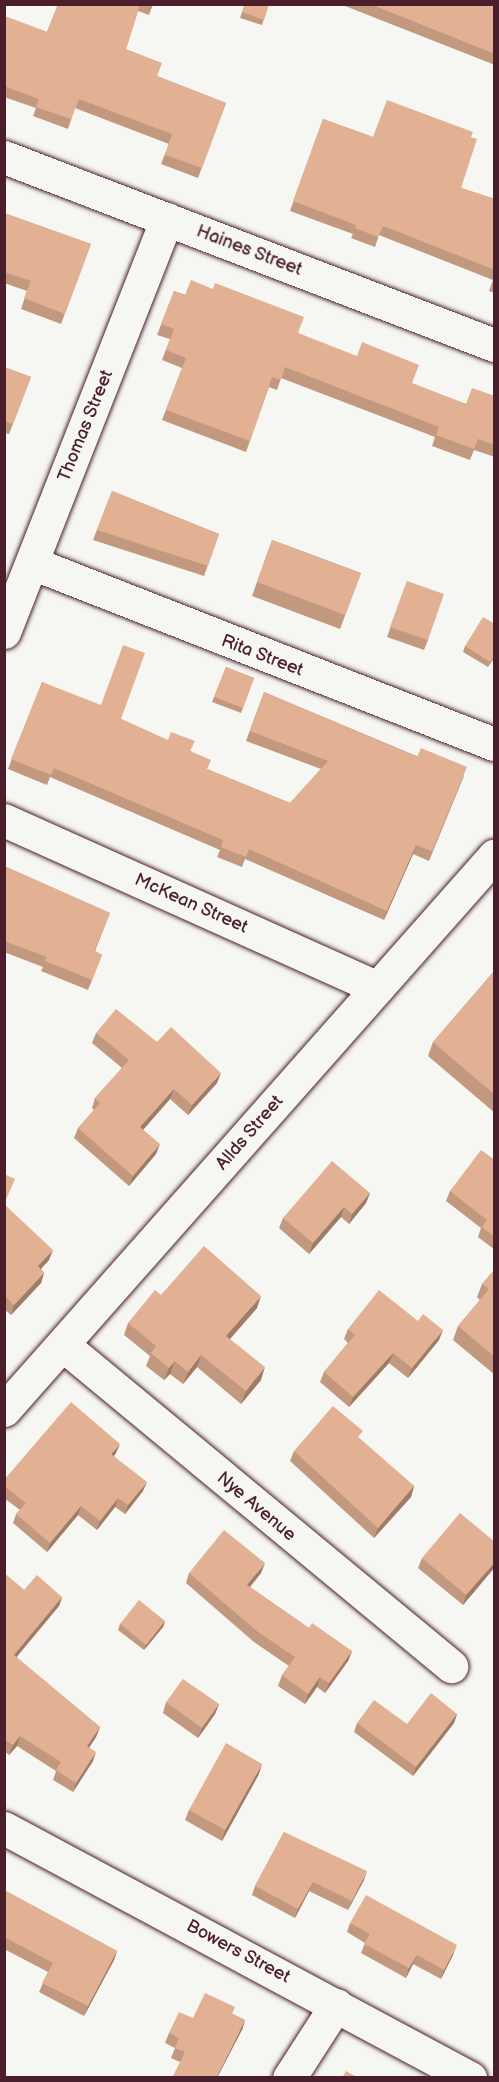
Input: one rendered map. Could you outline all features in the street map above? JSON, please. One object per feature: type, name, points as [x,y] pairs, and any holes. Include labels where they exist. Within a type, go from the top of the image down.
[{"type":"street","name":"Haines Street","points":[[4,157],[495,345]]},
{"type":"street","name":"Thomas Street","points":[[4,632],[166,219]]},
{"type":"street","name":"Rita Street","points":[[32,563],[495,744]]},
{"type":"street","name":"McKean Street","points":[[4,820],[377,988]]},
{"type":"street","name":"Allds Street","points":[[8,1400],[63,1345],[495,856]]},
{"type":"street","name":"Nye Avenue","points":[[63,1345],[452,1666]]},
{"type":"street","name":"Bowers Street","points":[[4,1828],[470,2078]]},
{"type":"street","points":[[289,2078],[336,2005]]},
{"type":"building","points":[[58,4],[140,4],[126,49],[162,63],[157,76],[226,103],[202,168],[165,155],[172,134],[79,99],[71,119],[36,107],[39,99],[4,86],[4,16],[47,32]]},
{"type":"building","points":[[245,4],[269,4],[264,20],[242,12]]},
{"type":"building","points":[[370,4],[487,4],[495,8],[495,54]]},
{"type":"building","points":[[387,100],[473,132],[471,137],[477,139],[461,188],[495,199],[495,270],[383,226],[378,237],[355,228],[356,225],[293,201],[323,119],[373,137]]},
{"type":"building","points":[[4,213],[91,244],[65,314],[24,298],[31,281],[4,272]]},
{"type":"building","points":[[191,280],[213,289],[215,283],[304,317],[298,333],[357,356],[362,342],[419,365],[412,383],[466,404],[472,388],[495,396],[495,445],[478,439],[474,449],[436,435],[439,427],[285,367],[281,380],[272,377],[250,441],[166,410],[186,358],[166,350],[174,329],[161,324],[174,291],[185,295]]},
{"type":"building","points":[[4,367],[31,377],[13,424],[4,421]]},
{"type":"building","points":[[112,491],[219,534],[208,566],[97,530]]},
{"type":"building","points":[[272,540],[361,573],[345,615],[257,582]]},
{"type":"building","points":[[407,581],[444,594],[428,640],[390,627]]},
{"type":"building","points":[[483,617],[495,624],[495,655],[490,662],[465,646]]},
{"type":"building","points":[[123,645],[145,653],[121,719],[168,740],[171,732],[195,741],[190,751],[211,760],[207,769],[290,803],[328,761],[250,731],[264,692],[417,757],[421,748],[467,767],[432,851],[416,845],[387,911],[249,849],[246,857],[221,847],[223,840],[54,768],[51,775],[11,759],[42,682],[101,705]]},
{"type":"building","points":[[226,667],[254,678],[243,708],[214,697]]},
{"type":"building","points":[[4,866],[110,913],[94,951],[102,955],[92,980],[45,961],[47,957],[4,941]]},
{"type":"building","points":[[495,970],[495,1095],[433,1042]]},
{"type":"building","points":[[116,1009],[157,1042],[171,1027],[221,1073],[192,1105],[174,1089],[140,1127],[160,1144],[133,1176],[78,1128],[100,1103],[95,1098],[129,1060],[96,1033]]},
{"type":"building","points":[[481,1150],[495,1160],[495,1237],[482,1227],[487,1220],[450,1191]]},
{"type":"building","points":[[332,1161],[370,1193],[352,1214],[344,1207],[313,1243],[283,1218]]},
{"type":"building","points":[[4,1174],[15,1179],[4,1204]]},
{"type":"building","points":[[4,1204],[53,1250],[38,1266],[44,1273],[14,1305],[4,1295]]},
{"type":"building","points":[[204,1246],[261,1296],[226,1336],[265,1367],[246,1391],[201,1355],[188,1372],[175,1361],[169,1368],[151,1353],[156,1346],[128,1323],[155,1290],[161,1295]]},
{"type":"building","points":[[495,1269],[495,1357],[458,1326],[489,1289],[482,1284]]},
{"type":"building","points":[[379,1290],[418,1321],[423,1314],[443,1330],[412,1368],[393,1353],[353,1397],[324,1372],[355,1335],[348,1329]]},
{"type":"building","points":[[71,1402],[120,1444],[111,1454],[147,1482],[128,1505],[118,1498],[100,1521],[81,1506],[50,1543],[16,1514],[26,1503],[4,1486],[4,1480]]},
{"type":"building","points":[[333,1406],[363,1431],[358,1437],[414,1486],[378,1528],[294,1451]]},
{"type":"building","points":[[460,1513],[495,1542],[495,1562],[466,1595],[422,1558]]},
{"type":"building","points":[[224,1530],[265,1563],[247,1585],[309,1628],[312,1623],[352,1651],[329,1683],[320,1677],[308,1694],[282,1675],[295,1657],[258,1632],[189,1573]]},
{"type":"building","points":[[4,1573],[24,1590],[37,1575],[62,1597],[14,1655],[100,1727],[87,1746],[96,1752],[76,1783],[56,1770],[61,1762],[20,1736],[13,1745],[4,1739]]},
{"type":"building","points":[[139,1600],[165,1621],[146,1645],[120,1624]]},
{"type":"building","points":[[183,1679],[219,1704],[202,1728],[166,1702]]},
{"type":"building","points":[[431,1693],[457,1714],[416,1767],[357,1723],[374,1700],[407,1724]]},
{"type":"building","points":[[226,1743],[262,1764],[225,1830],[189,1810]]},
{"type":"building","points":[[284,1832],[367,1871],[352,1901],[313,1882],[298,1909],[255,1886]]},
{"type":"building","points":[[4,1890],[117,1951],[88,2006],[42,1983],[53,1963],[4,1937]]},
{"type":"building","points":[[366,1895],[457,1945],[444,1970],[417,1955],[409,1968],[364,1944],[370,1934],[350,1923]]},
{"type":"building","points":[[205,1993],[235,2007],[232,2014],[245,2020],[216,2078],[172,2078],[185,2052],[175,2048],[179,2038],[169,2033],[179,2012],[193,2018]]},
{"type":"building","points":[[346,2071],[358,2078],[342,2078]]}]
